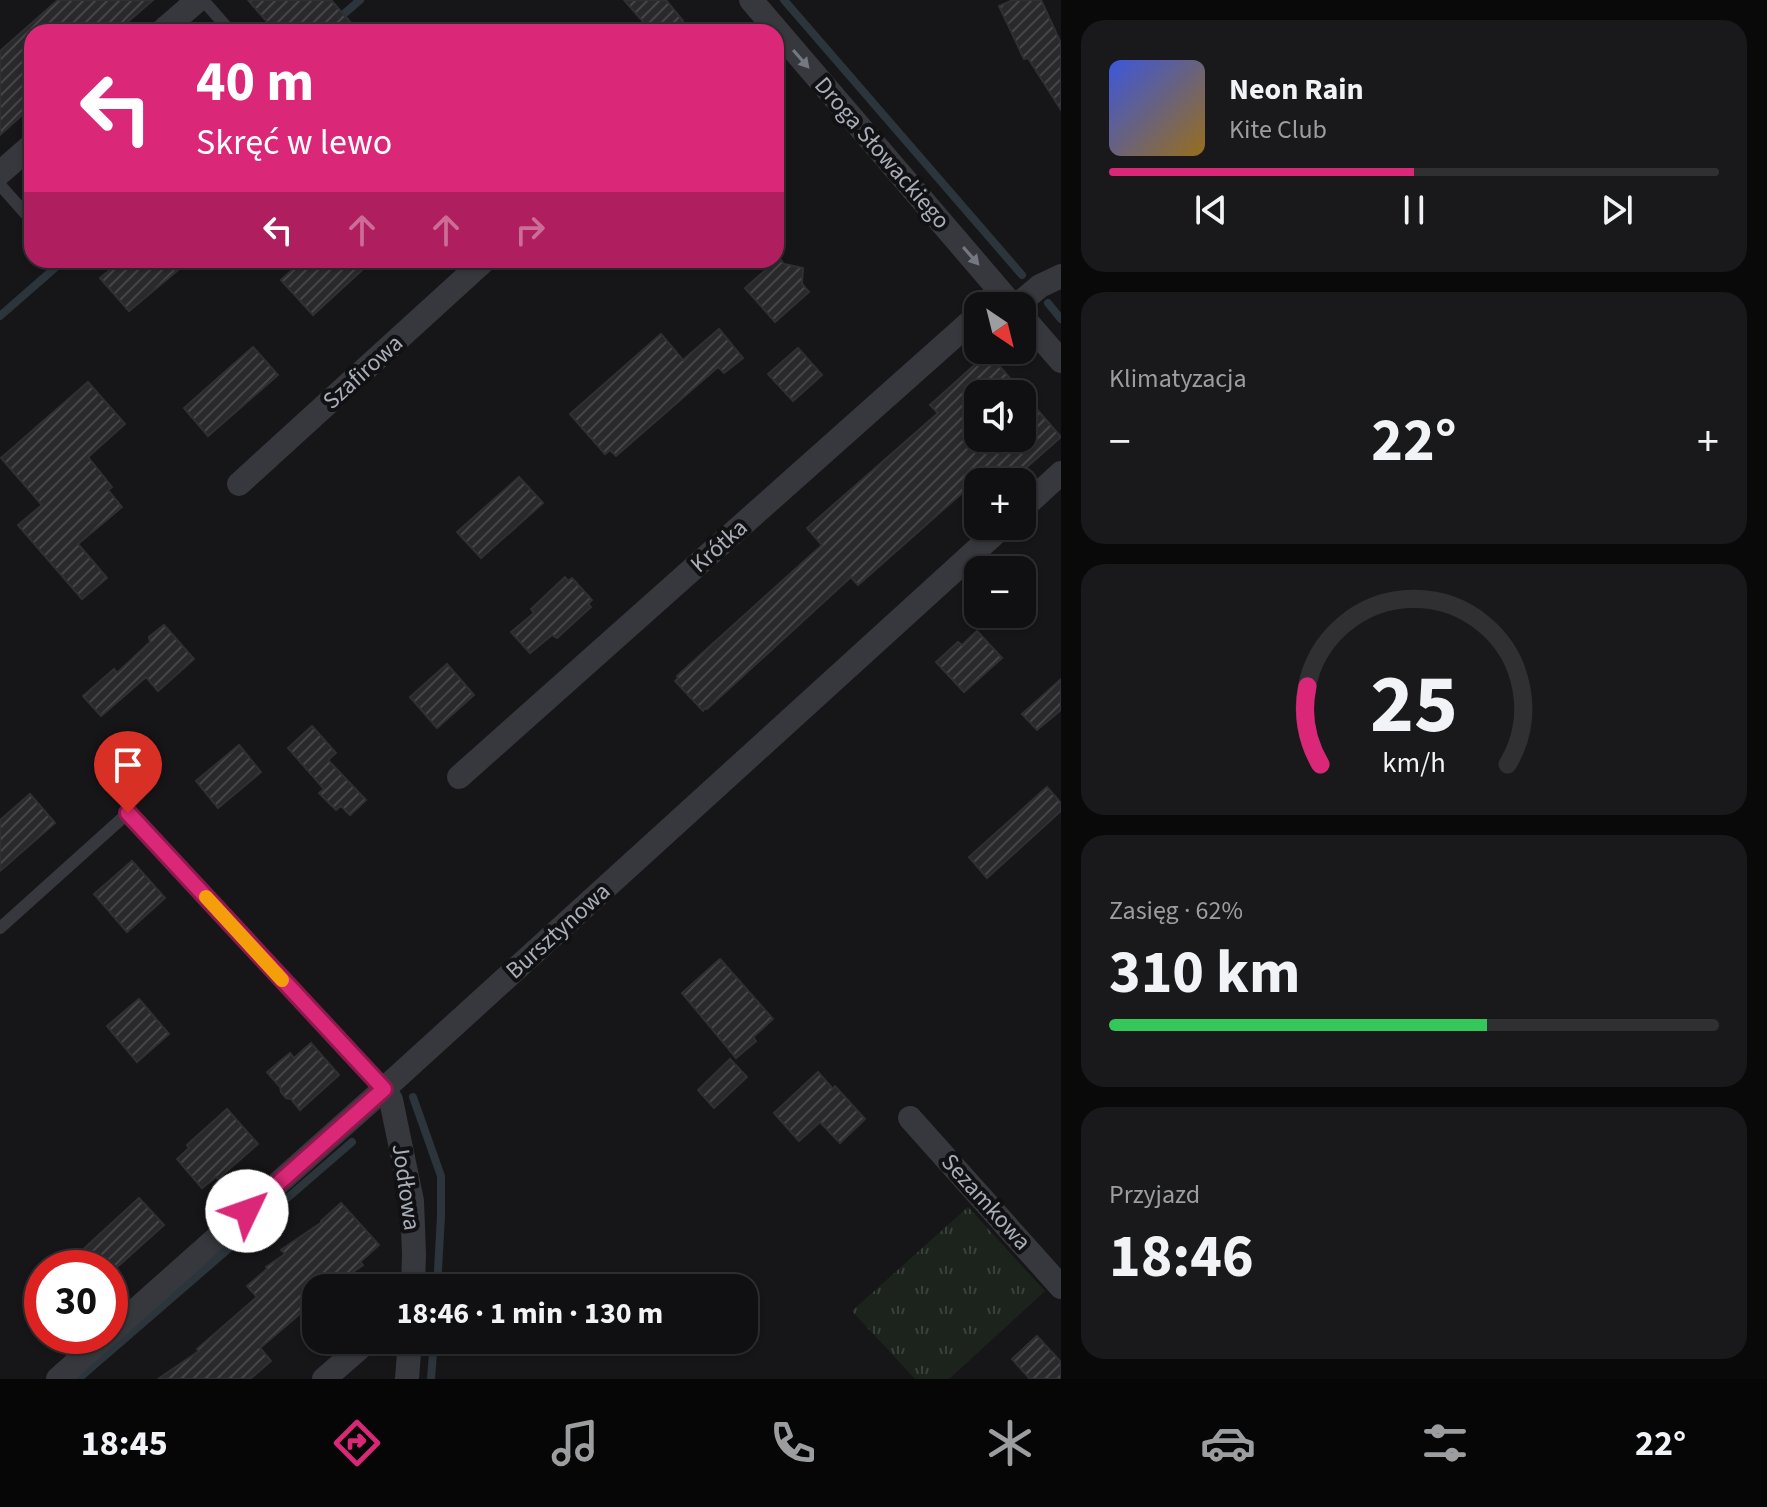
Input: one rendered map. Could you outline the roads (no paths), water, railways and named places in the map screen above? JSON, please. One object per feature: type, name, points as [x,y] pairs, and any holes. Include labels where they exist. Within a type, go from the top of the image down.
[{"type":"street","points":[[171,24],[201,0]]},
{"type":"street","name":"Droga Słowackiego","points":[[751,0],[768,24]]},
{"type":"street","name":"Droga Słowackiego","points":[[784,44],[996,292]]},
{"type":"street","points":[[0,173],[24,152]]},
{"type":"street","name":"Szafirowa","points":[[239,484],[476,268]]},
{"type":"street","points":[[1028,292],[1061,276]]},
{"type":"street","name":"Krótka","points":[[459,777],[964,327]]},
{"type":"street","points":[[1036,332],[1061,361]]},
{"type":"street","points":[[1036,496],[1061,473]]},
{"type":"street","name":"Bursztynowa","points":[[128,1316],[384,1089],[988,540]]},
{"type":"street","name":"Jodłowa","points":[[384,1089],[391,1100],[412,1201],[413,1274]]},
{"type":"street","name":"Sezamkowa","points":[[910,1118],[1061,1287]]},
{"type":"street","name":"Bursztynowa","points":[[58,1379],[86,1354]]},
{"type":"street","points":[[324,1379],[353,1354]]},
{"type":"street","points":[[407,1379],[409,1354]]},
{"type":"lane","points":[[201,0],[224,24]]},
{"type":"lane","points":[[0,185],[24,212]]},
{"type":"lane","points":[[0,928],[128,813],[384,1089]]},
{"type":"waterway","points":[[332,24],[360,0]]},
{"type":"waterway","points":[[784,0],[1022,275]]},
{"type":"waterway","points":[[0,316],[55,268]]},
{"type":"waterway","points":[[1048,303],[1061,319]]},
{"type":"waterway","points":[[413,1097],[441,1176],[438,1274]]},
{"type":"waterway","points":[[78,1379],[352,1142]]},
{"type":"waterway","points":[[431,1379],[433,1354]]}]
